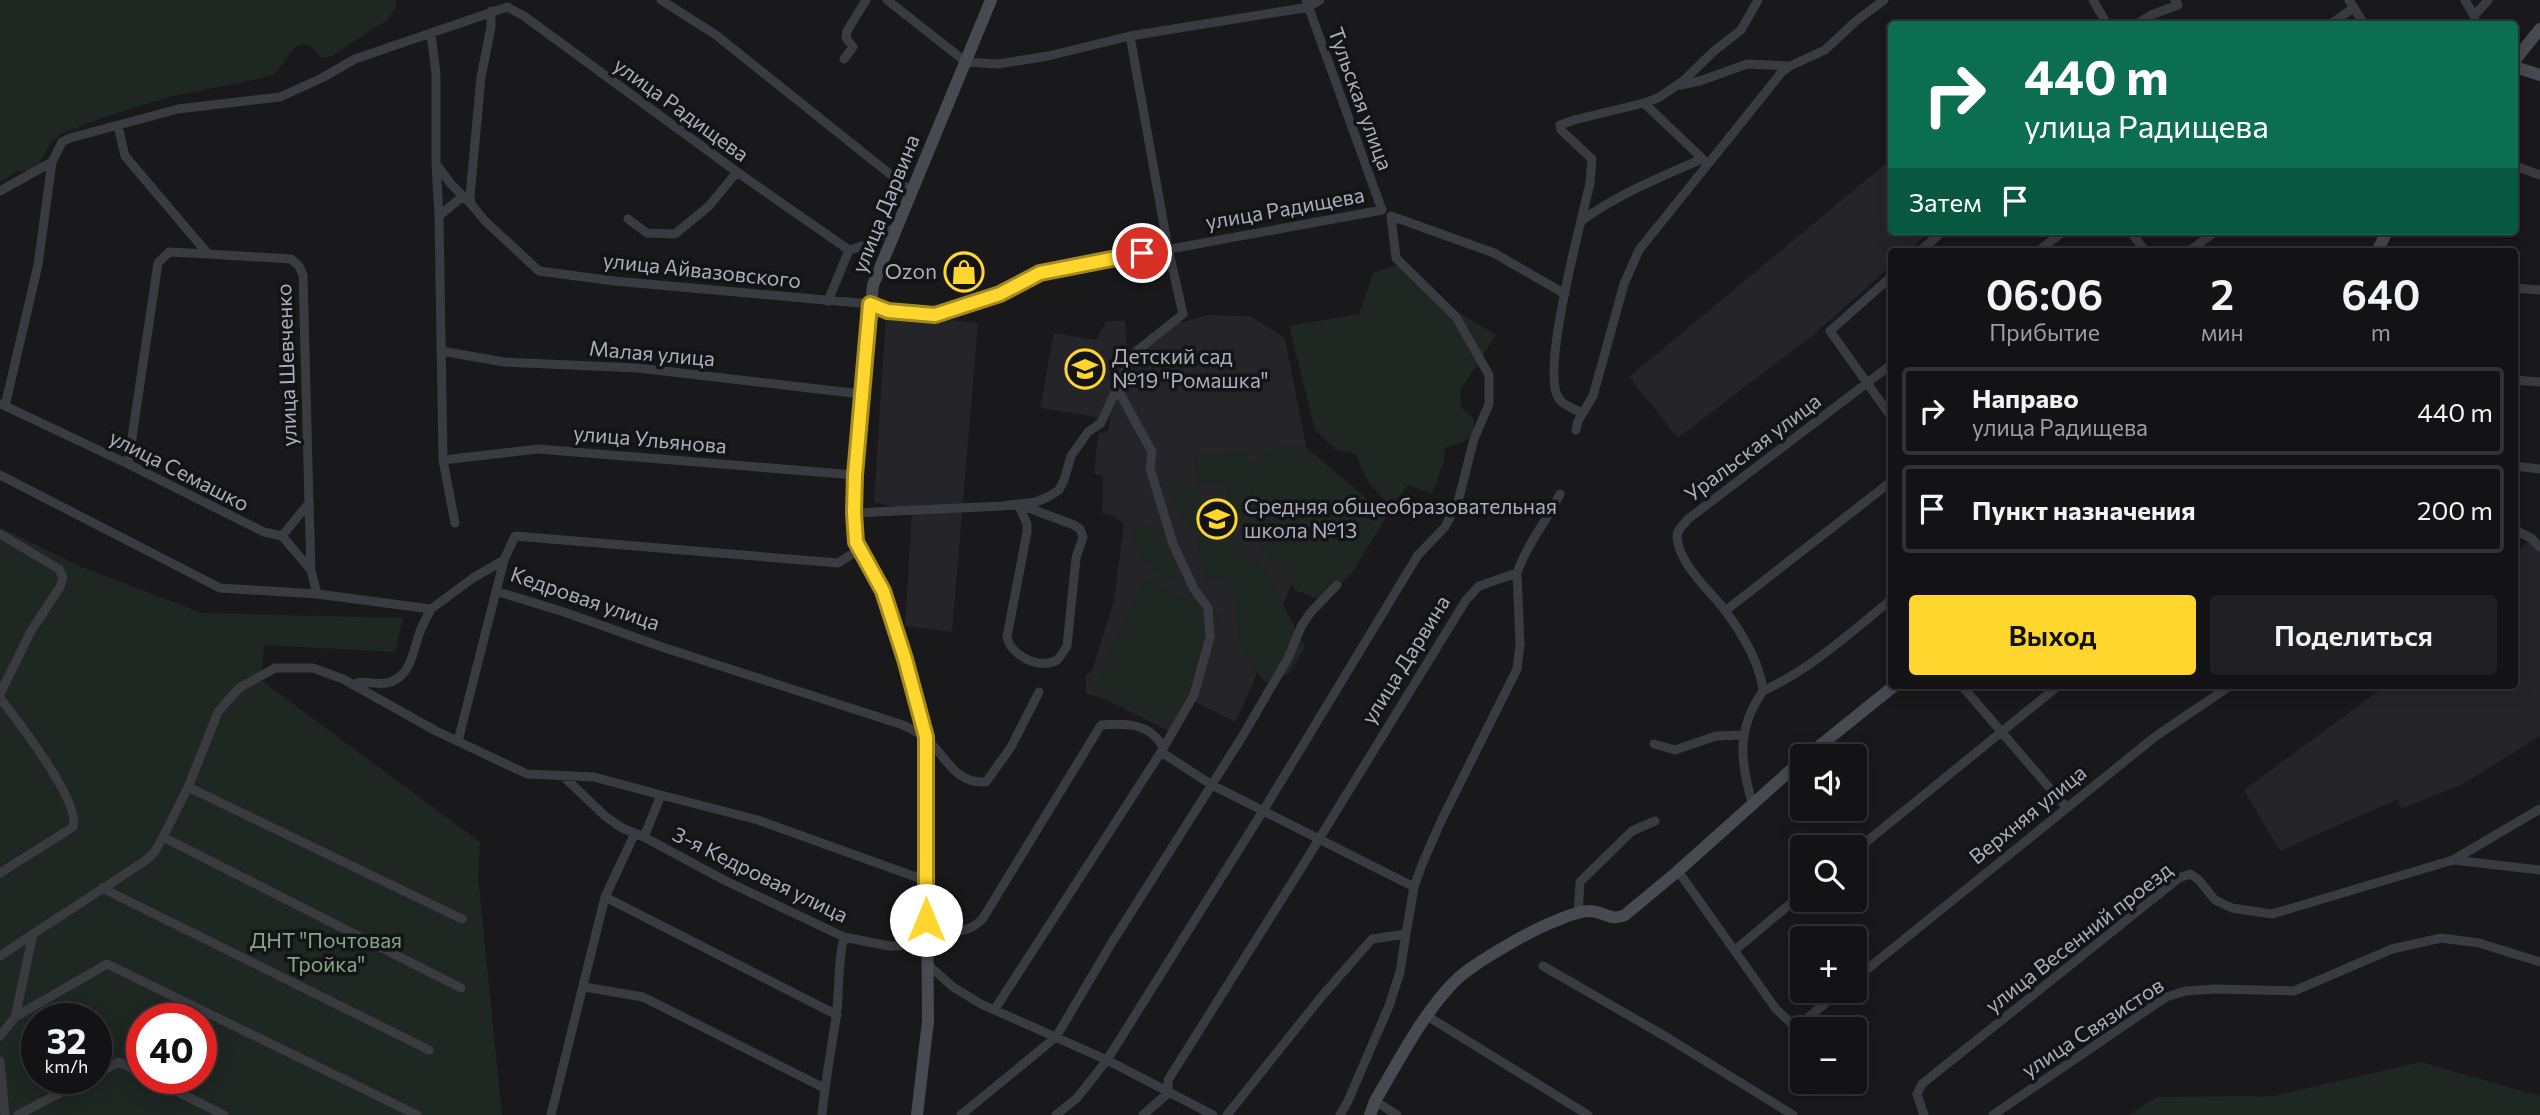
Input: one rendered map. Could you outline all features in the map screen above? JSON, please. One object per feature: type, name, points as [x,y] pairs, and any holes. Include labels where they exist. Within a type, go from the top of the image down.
[{"type":"street","points":[[661,0],[716,35],[911,191]]},
{"type":"street","points":[[844,59],[853,47],[846,38],[847,31],[866,0]]},
{"type":"street","points":[[887,0],[965,62],[998,64],[1320,0]]},
{"type":"street","name":"улица Дарвина","points":[[926,940],[926,737],[883,591],[856,542],[855,475],[873,285],[991,0]]},
{"type":"street","points":[[1583,413],[1570,408],[1558,397],[1553,381],[1554,351],[1590,183],[1592,159],[1561,130],[1560,125],[1658,98],[1741,30],[1758,0]]},
{"type":"street","points":[[1576,430],[1593,396],[1621,291],[1639,250],[1705,162],[1781,73],[1825,50],[1884,0]]},
{"type":"street","points":[[2093,0],[2105,21]]},
{"type":"street","points":[[2142,21],[2177,2],[2188,0]]},
{"type":"street","points":[[2465,0],[2475,20]]},
{"type":"street","points":[[2475,20],[2488,0]]},
{"type":"street","name":"Тульская улица","points":[[1308,4],[1382,210]]},
{"type":"street","points":[[2334,21],[2351,4],[2362,21]]},
{"type":"street","name":"улица Радищева","points":[[491,11],[507,7],[524,16],[737,172],[849,250]]},
{"type":"street","points":[[3,405],[38,265],[52,162],[62,142],[71,138],[178,109],[280,97],[355,59],[455,26],[491,11],[469,186],[471,204]]},
{"type":"street","points":[[2518,56],[2540,29]]},
{"type":"street","points":[[431,33],[436,74],[443,460],[455,523]]},
{"type":"street","points":[[854,513],[1036,502],[1059,490],[1071,456],[1091,428],[1097,428],[1101,423],[1133,354],[1183,314],[1168,248],[1130,36]]},
{"type":"street","points":[[1675,86],[1700,81],[1747,64],[1790,66]]},
{"type":"street","points":[[2518,68],[2540,75]]},
{"type":"street","points":[[1644,103],[1705,162]]},
{"type":"street","points":[[118,126],[125,156],[208,254]]},
{"type":"street","points":[[0,191],[52,162]]},
{"type":"street","points":[[1581,221],[1633,188],[1705,162]]},
{"type":"street","points":[[436,164],[471,204]]},
{"type":"street","points":[[2518,167],[2540,175]]},
{"type":"street","points":[[628,219],[647,233],[674,234],[709,206],[737,172]]},
{"type":"street","points":[[439,216],[463,196]]},
{"type":"street","name":"улица Айвазовского","points":[[471,204],[532,266],[545,272],[614,281],[870,304]]},
{"type":"street","name":"улица Радищева","points":[[870,304],[888,311],[935,315],[1000,294],[1040,273],[1382,210]]},
{"type":"street","name":"улица Дарвина","points":[[1056,1115],[1077,1098],[1107,1060],[1263,811],[1418,555],[1445,527],[1458,502],[1474,439],[1489,404],[1489,375],[1455,317],[1396,258],[1391,216],[1494,253],[1565,294]]},
{"type":"street","points":[[828,301],[849,250],[866,245],[899,225]]},
{"type":"street","points":[[1924,248],[1938,235]]},
{"type":"street","points":[[2042,248],[2059,235]]},
{"type":"street","points":[[2194,248],[2211,235]]},
{"type":"street","name":"улица Шевченко","points":[[128,464],[158,262],[169,252],[291,259],[299,266],[303,275],[311,570]]},
{"type":"street","points":[[1888,280],[1830,331],[1888,412]]},
{"type":"street","points":[[2518,288],[2540,290]]},
{"type":"street","name":"Малая улица","points":[[441,351],[503,362],[638,368],[861,394]]},
{"type":"street","name":"Уральская улица","points":[[1763,691],[1758,666],[1725,611],[1688,566],[1677,537],[1679,528],[1888,367]]},
{"type":"street","points":[[2518,380],[2540,382]]},
{"type":"street","points":[[995,1009],[1162,750],[1194,695],[1210,638],[1208,608],[1194,589],[1173,544],[1150,468],[1152,452],[1116,388]]},
{"type":"street","name":"улица Семашко","points":[[3,405],[264,532],[282,536]]},
{"type":"street","name":"улица Ульянова","points":[[443,460],[538,449],[855,475]]},
{"type":"street","points":[[2518,466],[2540,469]]},
{"type":"street","points":[[0,475],[220,588],[317,594],[431,608]]},
{"type":"street","points":[[1725,611],[1888,484]]},
{"type":"street","points":[[1340,1115],[1349,1101],[1389,1006],[1400,972],[1414,887],[1442,819],[1517,669],[1520,644],[1517,573],[1528,546],[1560,494]]},
{"type":"street","points":[[309,503],[282,536],[311,570],[317,594]]},
{"type":"street","points":[[1018,504],[1074,525],[1080,529],[1083,537],[1076,558],[1067,646],[1059,659],[1052,662],[1031,661],[1020,657],[1008,644],[1008,630],[1027,532],[1018,504]]},
{"type":"street","points":[[2518,532],[2540,547]]},
{"type":"street","points":[[0,534],[59,569],[63,577],[61,587],[31,631],[0,696],[42,756],[73,810],[75,820],[73,827],[0,873]]},
{"type":"street","name":"Кедровая улица","points":[[860,550],[838,564],[515,536],[504,560],[496,591],[903,725],[926,737]]},
{"type":"street","points":[[353,685],[358,681],[391,681],[403,674],[410,663],[431,608],[504,560]]},
{"type":"street","name":"улица Дарвина","points":[[1143,1115],[1168,1093],[1168,1080],[1466,600],[1479,586],[1517,573]]},
{"type":"street","points":[[961,1115],[1056,1037],[1288,658],[1301,627],[1310,613],[1337,585]]},
{"type":"street","points":[[458,741],[496,591]]},
{"type":"street","points":[[1753,805],[1745,779],[1742,736],[1748,716],[1763,691],[1783,682],[1825,653],[1888,602]]},
{"type":"street","points":[[0,956],[154,853],[188,787],[218,712],[239,688],[275,668],[323,671],[436,731],[527,774],[594,778],[758,820],[927,881]]},
{"type":"street","points":[[1822,744],[1890,689]]},
{"type":"street","points":[[1964,689],[2066,807]]},
{"type":"street","points":[[1867,841],[2054,689]]},
{"type":"street","name":"Верхняя улица","points":[[1867,969],[2156,736],[2226,689]]},
{"type":"street","points":[[926,737],[964,779],[986,782],[1011,747],[1039,692]]},
{"type":"street","points":[[953,932],[978,925],[1101,725],[1136,725],[1159,738],[1162,750],[1212,785],[1414,887]]},
{"type":"street","points":[[1654,744],[1675,750],[1717,736],[1742,736]]},
{"type":"street","points":[[1370,1115],[1375,1101],[1427,1016],[1457,979],[1507,946],[1552,922],[1590,911],[1618,918],[1678,871],[1790,771]]},
{"type":"street","name":"3-я Кедровая улица","points":[[563,776],[605,816],[622,828],[723,880],[844,937],[889,946],[909,945],[953,932]]},
{"type":"street","points":[[188,787],[462,919]]},
{"type":"street","points":[[551,1115],[605,897],[661,795]]},
{"type":"street","points":[[2453,860],[2540,809]]},
{"type":"street","points":[[1578,914],[1580,882],[1632,831],[1655,821]]},
{"type":"street","points":[[163,837],[461,988]]},
{"type":"street","name":"улица Весенний проезд","points":[[1924,1115],[1917,1094],[1922,1084],[2179,878],[2190,874],[2198,879],[2215,900],[2232,908],[2272,914],[2453,860],[2540,870]]},
{"type":"street","points":[[1678,871],[1776,1009],[1793,1026],[1803,1022],[1826,1003]]},
{"type":"street","name":"улица Дарвина","points":[[927,881],[946,927],[953,932]]},
{"type":"street","points":[[102,888],[429,1050]]},
{"type":"street","points":[[605,897],[837,1015]]},
{"type":"street","points":[[1735,950],[1790,904]]},
{"type":"street","points":[[15,1017],[33,934]]},
{"type":"street","points":[[1227,1115],[1371,939],[1406,934]]},
{"type":"street","points":[[822,1115],[837,1015],[838,959],[844,937]]},
{"type":"street","name":"улица Связистов","points":[[1993,1115],[2166,997],[2215,989],[2294,991],[2392,949],[2441,938],[2479,943],[2540,962]]},
{"type":"street","points":[[917,1115],[929,1021],[926,940]]},
{"type":"street","points":[[926,963],[966,996],[1107,1060],[1213,1115]]},
{"type":"street","points":[[0,1036],[15,1017],[107,964],[416,1115]]},
{"type":"street","points":[[1543,967],[1679,1044],[1793,1115]]},
{"type":"street","points":[[584,987],[643,997],[824,1088]]},
{"type":"street","points":[[1427,1016],[1588,1115]]},
{"type":"street","points":[[0,1061],[5,1115]]},
{"type":"street","points":[[18,1115],[58,1094]]},
{"type":"street","points":[[182,1094],[224,1115]]},
{"type":"street","points":[[1375,1101],[1397,1115]]},
{"type":"shaded area","points":[[1888,161],[1888,235],[1926,235],[1911,248],[1888,248],[1888,269],[1812,336],[1678,438],[1629,377]]},
{"type":"shaded area","points":[[886,314],[978,323],[952,632],[905,626],[912,511],[874,502]]},
{"type":"shaded area","name":"Средняя общеобразовательная школа №13","points":[[1208,315],[1250,316],[1285,338],[1319,512],[1252,686],[1235,722],[1187,698],[1169,731],[1109,701],[1086,693],[1086,675],[1092,671],[1114,600],[1124,524],[1112,515],[1102,513],[1103,475],[1094,474],[1098,434],[1108,431],[1111,413],[1132,364],[1152,341],[1174,324]]},
{"type":"shaded area","name":"Детский сад №19 \"Ромашка\"","points":[[1106,321],[1125,321],[1128,358],[1100,420],[1091,416],[1040,408],[1054,333],[1096,340]]},
{"type":"shaded area","points":[[2532,536],[2540,544],[2540,736],[2463,784],[2401,809],[2398,799],[2280,851],[2244,790],[2381,689],[2518,689],[2518,552]]},
{"type":"green space","points":[[0,0],[396,0],[396,7],[387,20],[330,57],[321,58],[313,48],[305,44],[299,45],[272,75],[169,97],[61,134],[50,144],[38,166],[30,171],[18,171],[0,182]]},
{"type":"green space","points":[[1399,264],[1435,298],[1496,335],[1460,391],[1461,408],[1474,418],[1471,436],[1445,448],[1444,461],[1432,494],[1408,485],[1393,505],[1380,496],[1370,484],[1357,455],[1335,449],[1315,430],[1289,326],[1359,314],[1373,273]]},
{"type":"green space","points":[[1277,446],[1306,447],[1387,516],[1352,573],[1329,595],[1316,598],[1297,591],[1226,505],[1229,483],[1197,486],[1194,456],[1247,451],[1249,465]]},
{"type":"green space","points":[[1175,472],[1217,514],[1267,573],[1305,647],[1288,675],[1264,682],[1240,646],[1236,604],[1231,586],[1220,579],[1206,582],[1198,544],[1168,489],[1166,474]]},
{"type":"green space","points":[[1143,521],[1172,557],[1175,581],[1149,566],[1139,553],[1132,525]]},
{"type":"green space","name":"ДНТ \"Почтовая Тройка\"","points":[[0,527],[79,566],[202,613],[403,618],[395,652],[264,645],[261,680],[480,842],[478,875],[502,1115],[0,1115]]},
{"type":"green space","points":[[1143,579],[1223,615],[1171,728],[1093,691]]},
{"type":"green space","points":[[2421,1062],[2540,1096],[2540,1115],[2128,1115],[2157,1097],[2273,1096]]},
{"type":"place","name":"Ozon","points":[[964,272]]},
{"type":"place","name":"Детский сад №19 \"Ромашка\"","points":[[1085,369]]},
{"type":"place","name":"Средняя общеобразовательная школа №13","points":[[1217,519]]},
{"type":"route","points":[[926,920],[926,737],[883,591],[856,542],[855,475],[870,304],[888,311],[935,315],[1000,294],[1040,273],[1142,253]]}]
